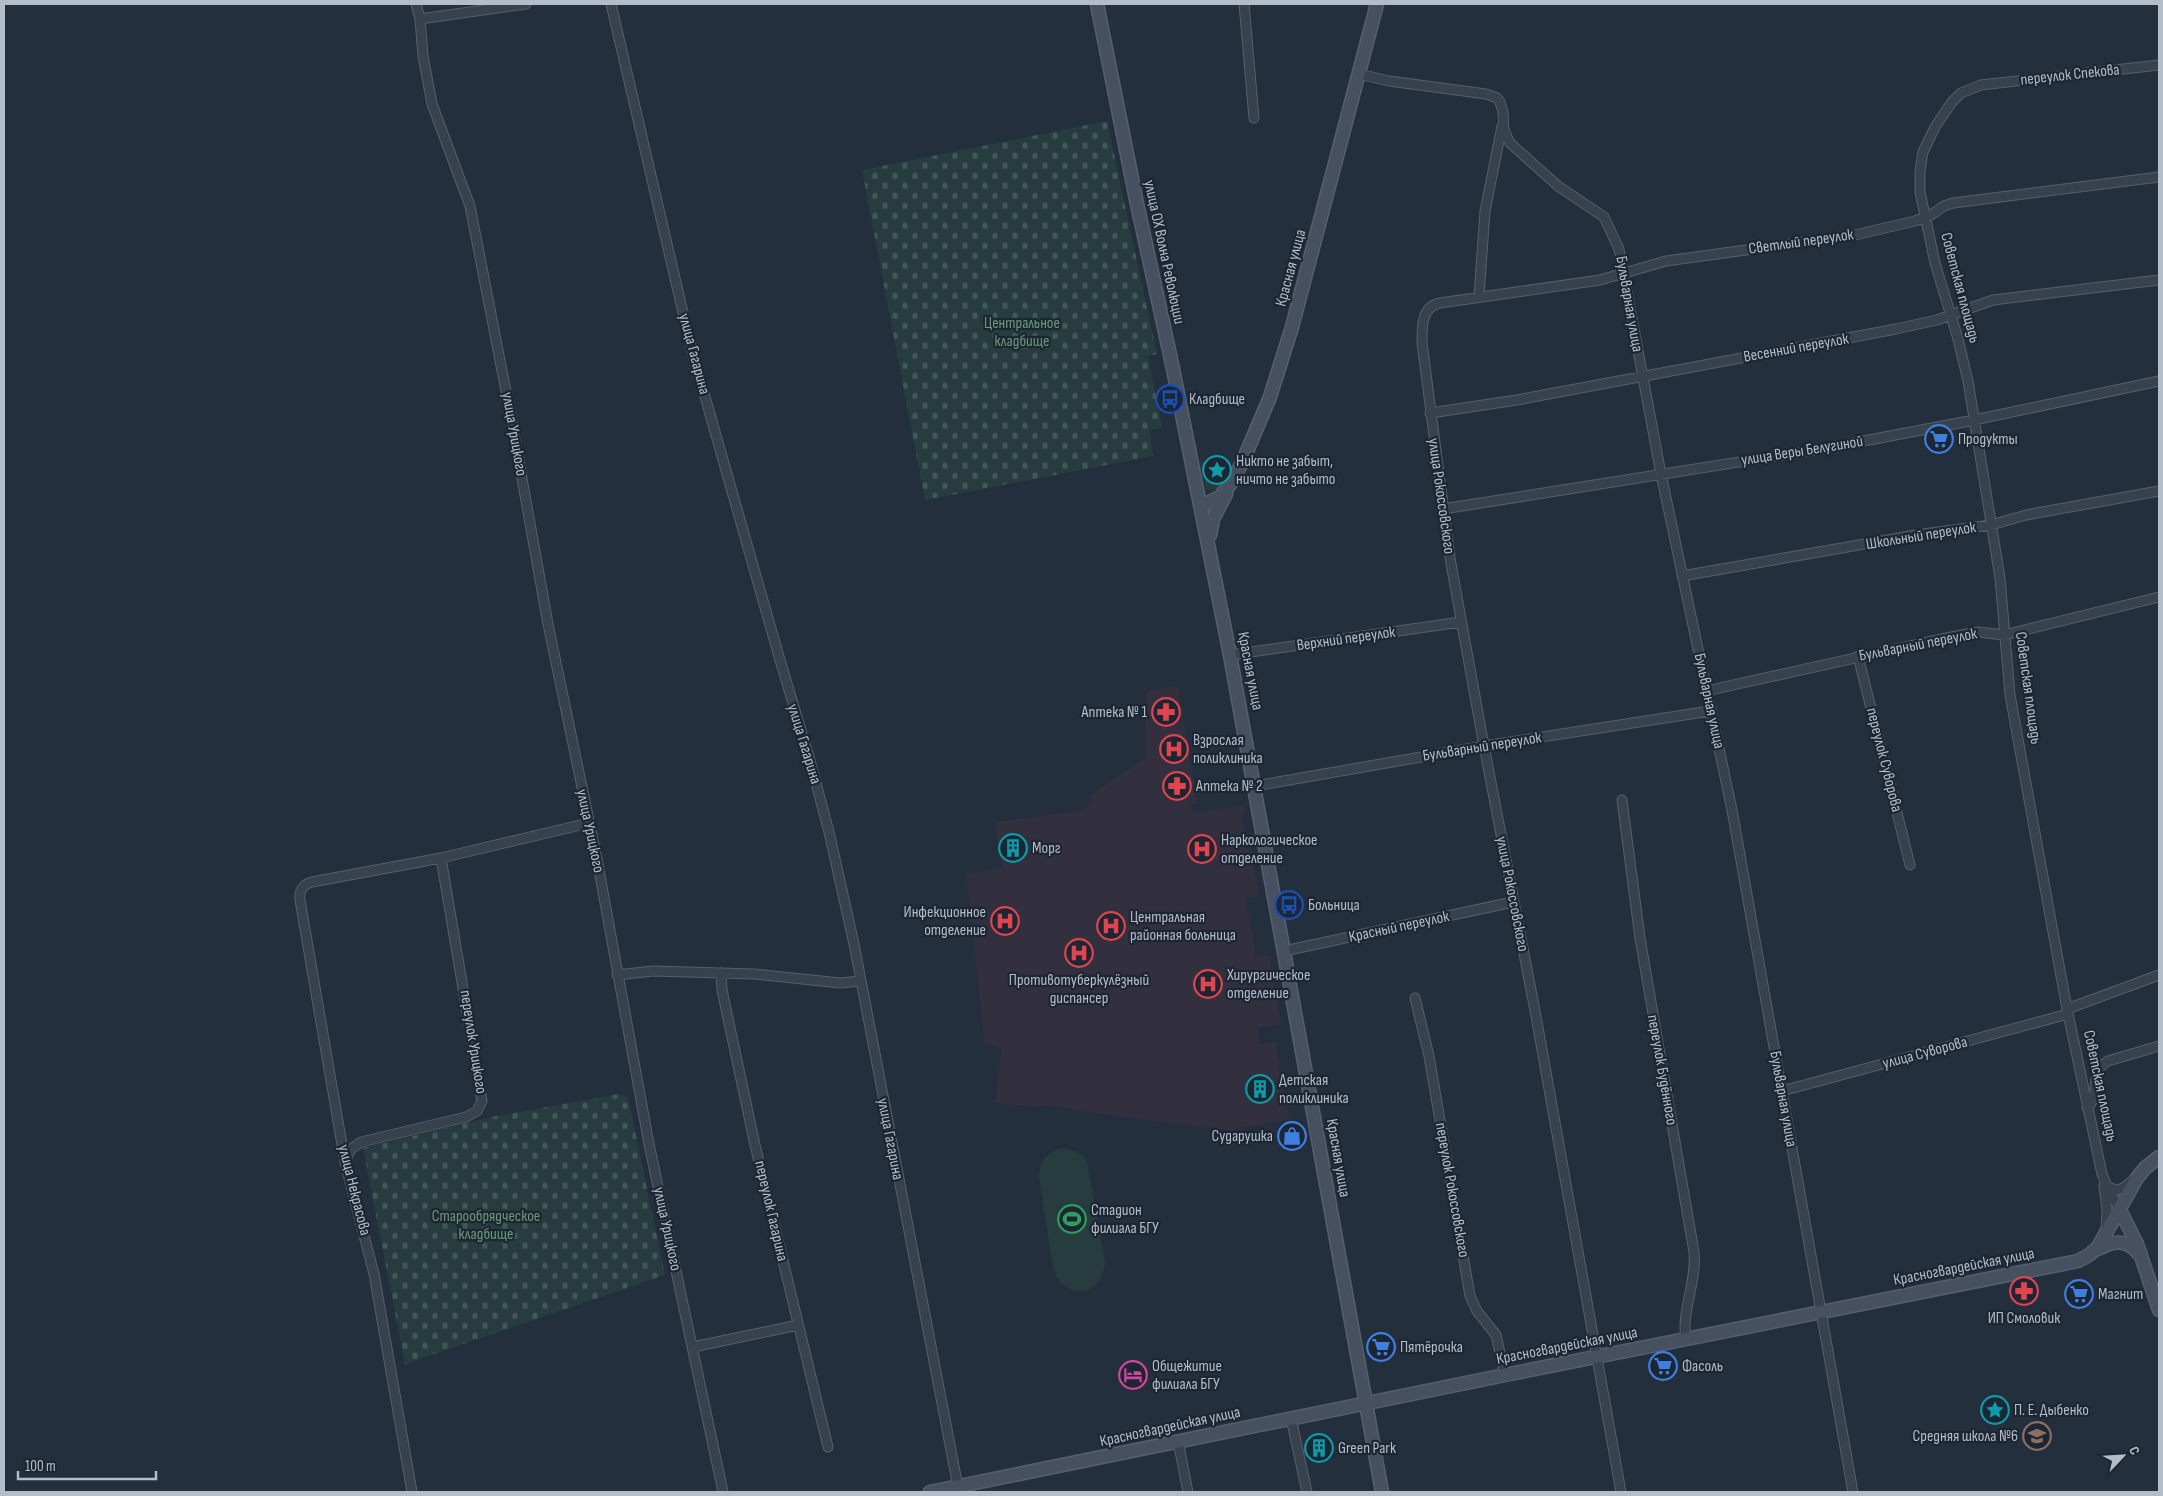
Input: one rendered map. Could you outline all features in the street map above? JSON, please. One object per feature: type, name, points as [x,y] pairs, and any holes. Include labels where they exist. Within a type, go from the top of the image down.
[{"type":"main road","name":"улица ОХ Волна Революции","points":[[1098,4],[1136,204],[1201,506]]},
{"type":"main road","name":"Красная улица","points":[[1377,4],[1304,283],[1262,418],[1232,483],[1220,497],[1201,506],[1255,786],[1382,1492]]},
{"type":"main road","points":[[1208,543],[1213,518],[1232,483]]},
{"type":"main road","points":[[2098,1247],[2139,1175],[2159,1157]]},
{"type":"main road","points":[[2137,1244],[2131,1212],[2131,1198],[2139,1175]]},
{"type":"main road","name":"Советская площадь","points":[[2120,1210],[2137,1244],[2159,1310]]},
{"type":"main road","name":"Красногвардейская улица","points":[[930,1492],[959,1490],[1178,1441],[2064,1264],[2084,1258],[2098,1247],[2113,1242],[2126,1243],[2134,1248],[2145,1265]]},
{"type":"street","name":"улица Урицкого","points":[[416,4],[420,19],[423,56],[432,104],[467,194],[472,215],[512,417],[548,624],[589,823],[648,1144],[723,1492]]},
{"type":"street","points":[[420,19],[526,4]]},
{"type":"street","name":"улица Гагарина","points":[[611,4],[692,351],[820,797],[860,981],[959,1490]]},
{"type":"street","points":[[1244,4],[1254,118]]},
{"type":"street","name":"переулок Спекова","points":[[1981,85],[2159,65]]},
{"type":"street","name":"Бульварная улица","points":[[1359,74],[1389,81],[1497,98],[1502,106],[1507,137],[1514,148],[1558,186],[1599,213],[1607,221],[1619,249],[1661,474],[1732,810],[1853,1492]]},
{"type":"street","name":"Советская площадь","points":[[1981,85],[1969,89],[1952,102],[1928,140],[1921,161],[1919,182],[1935,263],[1963,359],[1974,420],[2000,578],[2010,695],[2068,1012],[2103,1178],[2120,1210]]},
{"type":"street","points":[[1480,296],[1479,277],[1485,211],[1503,121]]},
{"type":"street","name":"Светлый переулок","points":[[1440,303],[1600,280],[1666,261],[1855,235],[1925,218],[1953,204],[2159,177]]},
{"type":"street","name":"Весенний переулок","points":[[1430,413],[1517,400],[1887,331],[1951,314],[1993,300],[2159,280]]},
{"type":"street","name":"улица Рокоссовского","points":[[1440,303],[1428,309],[1423,326],[1422,344],[1443,509],[1461,622],[1536,1016],[1621,1492]]},
{"type":"street","name":"улица Веры Белугиной","points":[[1443,509],[1827,448],[1974,420],[2159,381]]},
{"type":"street","name":"Школьный переулок","points":[[1682,576],[1916,535],[1991,525],[2026,515],[2159,491]]},
{"type":"street","name":"Бульварный переулок","points":[[1706,691],[1858,656],[1978,632],[2004,635],[2159,597]]},
{"type":"street","name":"Верхний переулок","points":[[1230,655],[1461,622]]},
{"type":"street","name":"переулок Суворова","points":[[1858,656],[1910,864]]},
{"type":"street","name":"Бульварный переулок","points":[[1255,786],[1484,746],[1710,711]]},
{"type":"street","name":"переулок Будённого","points":[[1622,800],[1640,938],[1694,1252],[1695,1274],[1685,1326],[1686,1339]]},
{"type":"street","points":[[442,858],[589,823]]},
{"type":"street","name":"улица Некрасова","points":[[412,1492],[374,1274],[345,1162],[300,900],[302,888],[312,882],[442,858]]},
{"type":"street","name":"переулок Урицкого","points":[[345,1162],[351,1149],[361,1142],[466,1117],[476,1111],[482,1101],[442,858]]},
{"type":"street","name":"Красный переулок","points":[[1284,951],[1513,902]]},
{"type":"street","points":[[617,975],[645,971],[775,976],[840,983],[860,981]]},
{"type":"street","name":"переулок Гагарина","points":[[721,973],[722,990],[756,1146],[828,1447]]},
{"type":"street","name":"улица Суворова","points":[[1782,1091],[2068,1012],[2159,975]]},
{"type":"street","name":"переулок Рокоссовского","points":[[1415,998],[1429,1056],[1472,1305],[1496,1335],[1505,1375]]},
{"type":"street","points":[[2087,1108],[2093,1100],[2096,1075],[2101,1066],[2159,1046]]},
{"type":"street","points":[[2103,1178],[2111,1188],[2118,1190],[2127,1186],[2139,1175]]},
{"type":"street","points":[[2098,1247],[2107,1215],[2103,1178]]},
{"type":"street","points":[[693,1347],[798,1325]]},
{"type":"street","points":[[1291,1418],[1307,1492]]},
{"type":"street","points":[[1178,1441],[1188,1492]]},
{"type":"shaded area","name":"Центральная районная больница","points":[[1178,686],[1197,803],[1191,804],[1193,814],[1244,805],[1245,814],[1241,815],[1247,849],[1251,849],[1259,896],[1246,898],[1256,957],[1269,955],[1281,1024],[1257,1028],[1260,1044],[1275,1041],[1289,1119],[1231,1130],[1130,1118],[1040,1104],[1039,1107],[995,1103],[1002,1048],[985,1045],[966,874],[1002,868],[995,822],[1087,810],[1091,795],[1145,759],[1146,691]]},
{"type":"green space","name":"Центральное кладбище","points":[[1107,121],[1157,354],[1148,356],[1162,427],[1150,430],[1153,456],[925,500],[862,170]]},
{"type":"green space","points":[[1200,461],[1233,468],[1223,485],[1211,492],[1206,488]]},
{"type":"green space","name":"Старообрядческое кладбище","points":[[619,1094],[628,1097],[665,1275],[405,1364],[363,1148],[491,1117]]},
{"type":"green space","name":"Стадион филиала БГУ","points":[[1061,1148],[1076,1152],[1087,1161],[1105,1261],[1103,1273],[1098,1282],[1092,1288],[1084,1291],[1075,1291],[1066,1287],[1059,1280],[1053,1269],[1039,1177],[1042,1162],[1045,1158],[1051,1152]]},
{"type":"place","name":"Кладбище","points":[[1170,399]]},
{"type":"place","name":"Продукты","points":[[1939,439]]},
{"type":"place","name":"Никто не забыт, ничто не забыто","points":[[1217,470]]},
{"type":"place","name":"Аптека № 1","points":[[1166,712]]},
{"type":"place","name":"Взрослая поликлиника","points":[[1174,749]]},
{"type":"place","name":"Аптека № 2","points":[[1177,786]]},
{"type":"place","name":"Морг","points":[[1013,848]]},
{"type":"place","name":"Наркологическое отделение","points":[[1202,849]]},
{"type":"place","name":"Больница","points":[[1289,905]]},
{"type":"place","name":"Инфекционное отделение","points":[[1005,921]]},
{"type":"place","name":"Центральная районная больница","points":[[1111,926]]},
{"type":"place","name":"Противотуберкулёзный диспансер","points":[[1079,953]]},
{"type":"place","name":"Хирургическое отделение","points":[[1208,984]]},
{"type":"place","name":"Детская поликлиника","points":[[1260,1089]]},
{"type":"place","name":"Сударушка","points":[[1292,1136]]},
{"type":"place","name":"Стадион филиала БГУ","points":[[1072,1219]]},
{"type":"place","name":"ИП Смоловик","points":[[2024,1291]]},
{"type":"place","name":"Магнит","points":[[2079,1294]]},
{"type":"place","name":"Пятёрочка","points":[[1381,1347]]},
{"type":"place","name":"Фасоль","points":[[1663,1366]]},
{"type":"place","name":"Общежитие филиала БГУ","points":[[1133,1375]]},
{"type":"place","name":"П. Е. Дыбенко","points":[[1995,1410]]},
{"type":"place","name":"Средняя школа №6","points":[[2037,1436]]},
{"type":"place","name":"Green Park","points":[[1319,1448]]}]
